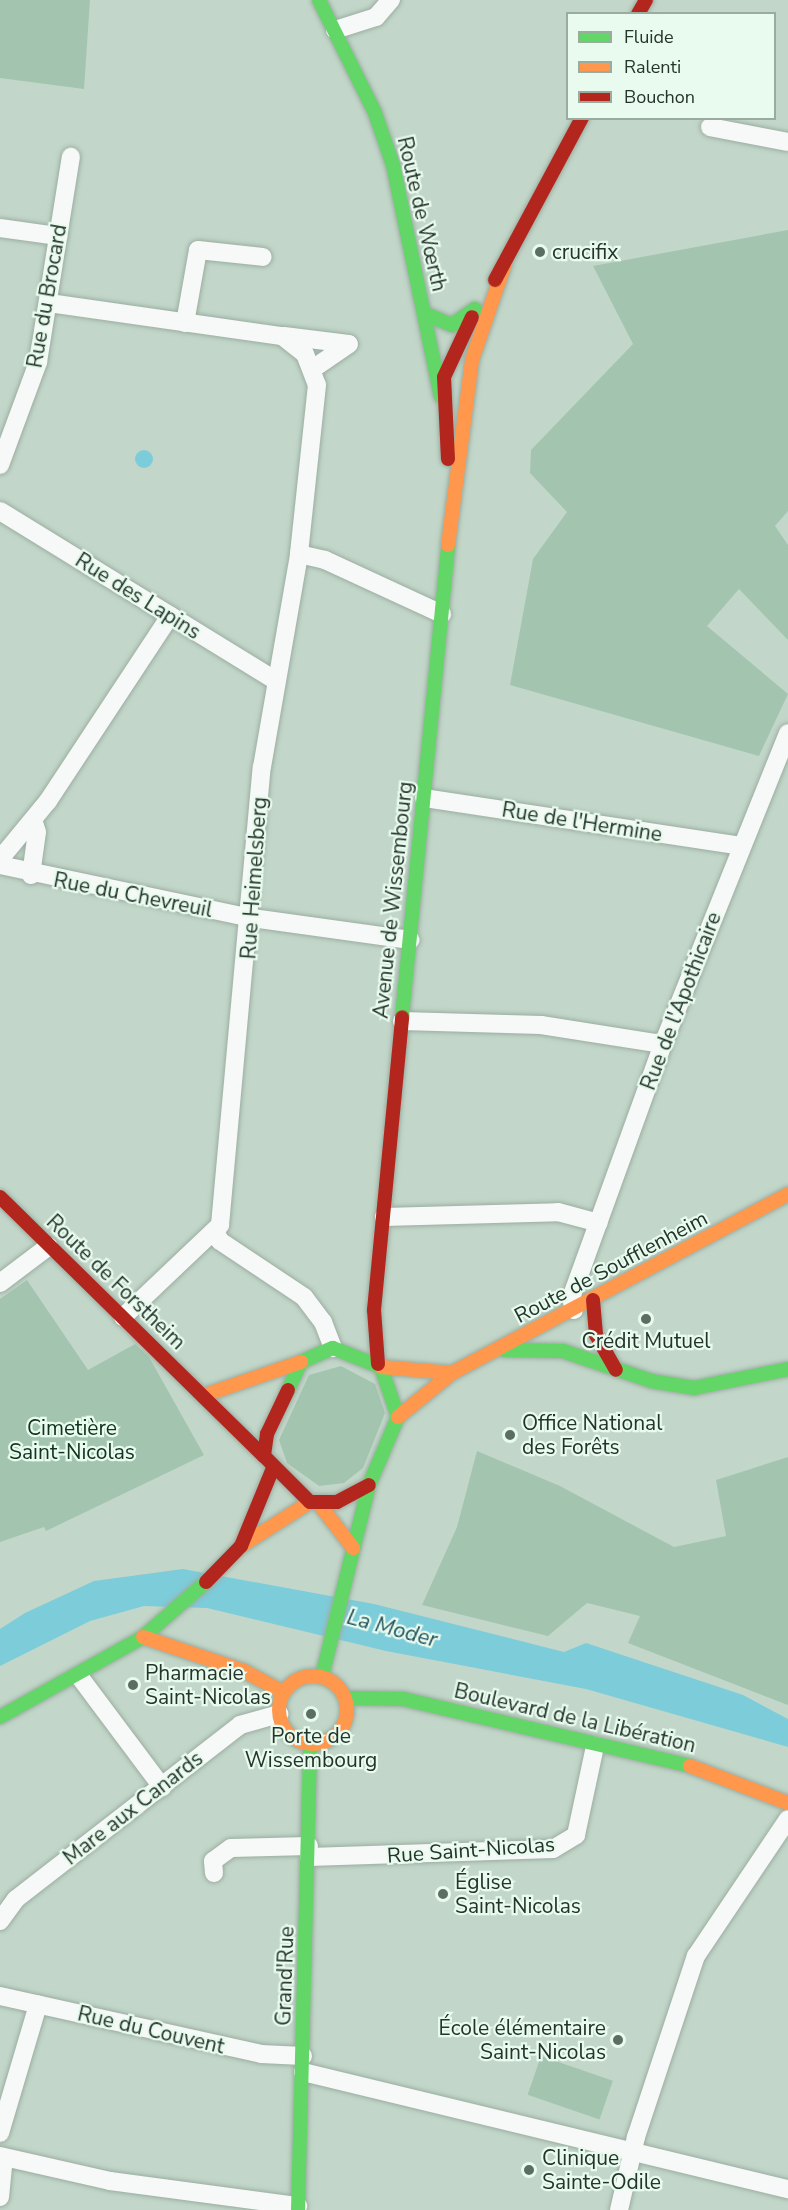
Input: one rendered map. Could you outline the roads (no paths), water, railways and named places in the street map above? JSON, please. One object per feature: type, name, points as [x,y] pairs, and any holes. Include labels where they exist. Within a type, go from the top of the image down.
[{"type":"main road","name":"Route de Wœrth","points":[[319,0],[335,30],[393,165],[442,399]]},
{"type":"main road","name":"Avenue de Wissembourg","points":[[453,494],[442,399],[456,353],[476,309],[505,264],[581,120]]},
{"type":"main road","name":"Avenue de Wissembourg","points":[[379,1366],[374,1310],[453,494],[478,338],[505,264]]},
{"type":"main road","name":"Route de Wœrth","points":[[425,311],[452,325],[476,309]]},
{"type":"main road","name":"Route de Wœrth","points":[[425,311],[456,353]]},
{"type":"main road","points":[[428,337],[456,353],[478,338]]},
{"type":"main road","name":"Avenue de Wissembourg","points":[[456,353],[462,432]]},
{"type":"main road","name":"Route de Soufflenheim","points":[[398,1417],[452,1373],[498,1351],[567,1323],[593,1299],[788,1194]]},
{"type":"main road","name":"Route de Forstheim","points":[[0,1197],[264,1456]]},
{"type":"main road","points":[[593,1299],[596,1335],[616,1370]]},
{"type":"main road","points":[[361,1323],[374,1310]]},
{"type":"main road","points":[[567,1323],[581,1358]]},
{"type":"main road","points":[[202,1396],[301,1362],[333,1348],[348,1336]]},
{"type":"main road","points":[[333,1348],[379,1366],[452,1373]]},
{"type":"main road","points":[[498,1351],[564,1351],[616,1370],[694,1388],[788,1369]]},
{"type":"main road","points":[[301,1362],[267,1434],[264,1456],[273,1467],[315,1503],[353,1548]]},
{"type":"main road","points":[[322,1676],[369,1485],[398,1417],[379,1366]]},
{"type":"main road","points":[[238,1549],[273,1467]]},
{"type":"main road","points":[[0,1717],[79,1676],[143,1637],[163,1621],[238,1549],[315,1503],[369,1485]]},
{"type":"main road","points":[[143,1637],[244,1671],[283,1692]]},
{"type":"main road","points":[[322,1676],[346,1698],[341,1731],[310,1744],[289,1735],[279,1714],[283,1692],[300,1678],[322,1676]]},
{"type":"main road","name":"Boulevard de la Libération","points":[[346,1698],[403,1699],[595,1746],[716,1772],[788,1803]]},
{"type":"main road","name":"Grand'Rue","points":[[298,2208],[310,1744]]},
{"type":"street","points":[[335,30],[376,17],[392,0]]},
{"type":"street","points":[[711,127],[788,142]]},
{"type":"street","name":"Rue du Brocard","points":[[0,465],[38,362],[71,157]]},
{"type":"street","points":[[0,228],[58,236]]},
{"type":"street","points":[[185,322],[198,250],[263,257]]},
{"type":"street","points":[[49,303],[349,344],[314,368],[282,336]]},
{"type":"street","name":"Rue Heimelsberg","points":[[215,1231],[222,1215],[252,918],[262,767],[299,554],[317,385],[314,368]]},
{"type":"street","name":"Rue des Lapins","points":[[0,511],[276,681]]},
{"type":"street","points":[[299,554],[326,560],[442,614]]},
{"type":"street","points":[[0,859],[33,820],[170,616]]},
{"type":"street","name":"Rue de l'Apothicaire","points":[[567,1323],[571,1298],[663,1044],[740,846],[788,733]]},
{"type":"street","name":"Rue de l'Hermine","points":[[423,798],[740,846]]},
{"type":"street","points":[[31,875],[37,832],[33,820]]},
{"type":"street","name":"Rue du Chevreuil","points":[[0,865],[31,875],[252,918],[410,940]]},
{"type":"street","points":[[402,1021],[541,1025],[663,1044]]},
{"type":"street","points":[[384,1217],[558,1212],[599,1223]]},
{"type":"street","points":[[123,1317],[215,1231],[220,1241],[304,1297],[323,1322],[333,1348]]},
{"type":"street","points":[[0,1283],[49,1246]]},
{"type":"street","points":[[582,1271],[593,1299]]},
{"type":"street","points":[[79,1676],[162,1786]]},
{"type":"street","name":"Mare aux Canards","points":[[1,1915],[246,1721],[279,1714]]},
{"type":"street","name":"Rue Saint-Nicolas","points":[[214,1873],[213,1861],[231,1848],[309,1852],[553,1849],[576,1835],[595,1746]]},
{"type":"street","points":[[619,2210],[633,2155],[696,1956],[788,1819]]},
{"type":"street","name":"Rue du Couvent","points":[[0,1996],[303,2064],[633,2155],[788,2189]]},
{"type":"street","points":[[0,2133],[38,2005]]},
{"type":"street","points":[[0,2197],[2,2157],[110,2181],[298,2208]]},
{"type":"water","points":[[140,450],[148,450],[153,455],[151,466],[140,468],[135,463],[135,455]]},
{"type":"water","name":"La Moder","points":[[183,1569],[374,1604],[564,1652],[586,1643],[743,1695],[788,1719],[788,1747],[586,1689],[386,1651],[207,1608],[144,1606],[90,1621],[0,1666],[0,1629],[25,1613],[94,1581]]},
{"type":"place","name":"crucifix","points":[[540,252]]},
{"type":"place","name":"Crédit Mutuel","points":[[646,1319]]},
{"type":"place","name":"Office National des Forêts","points":[[510,1435]]},
{"type":"place","name":"Pharmacie Saint-Nicolas","points":[[133,1685]]},
{"type":"place","name":"Porte de Wissembourg","points":[[311,1714]]},
{"type":"place","name":"Église Saint-Nicolas","points":[[443,1894]]},
{"type":"place","name":"École élémentaire Saint-Nicolas","points":[[618,2040]]},
{"type":"place","name":"Clinique Sainte-Odile","points":[[529,2170]]},
{"type":"park label","name":"Cimetière Saint-Nicolas","points":[[72,1440]]}]
